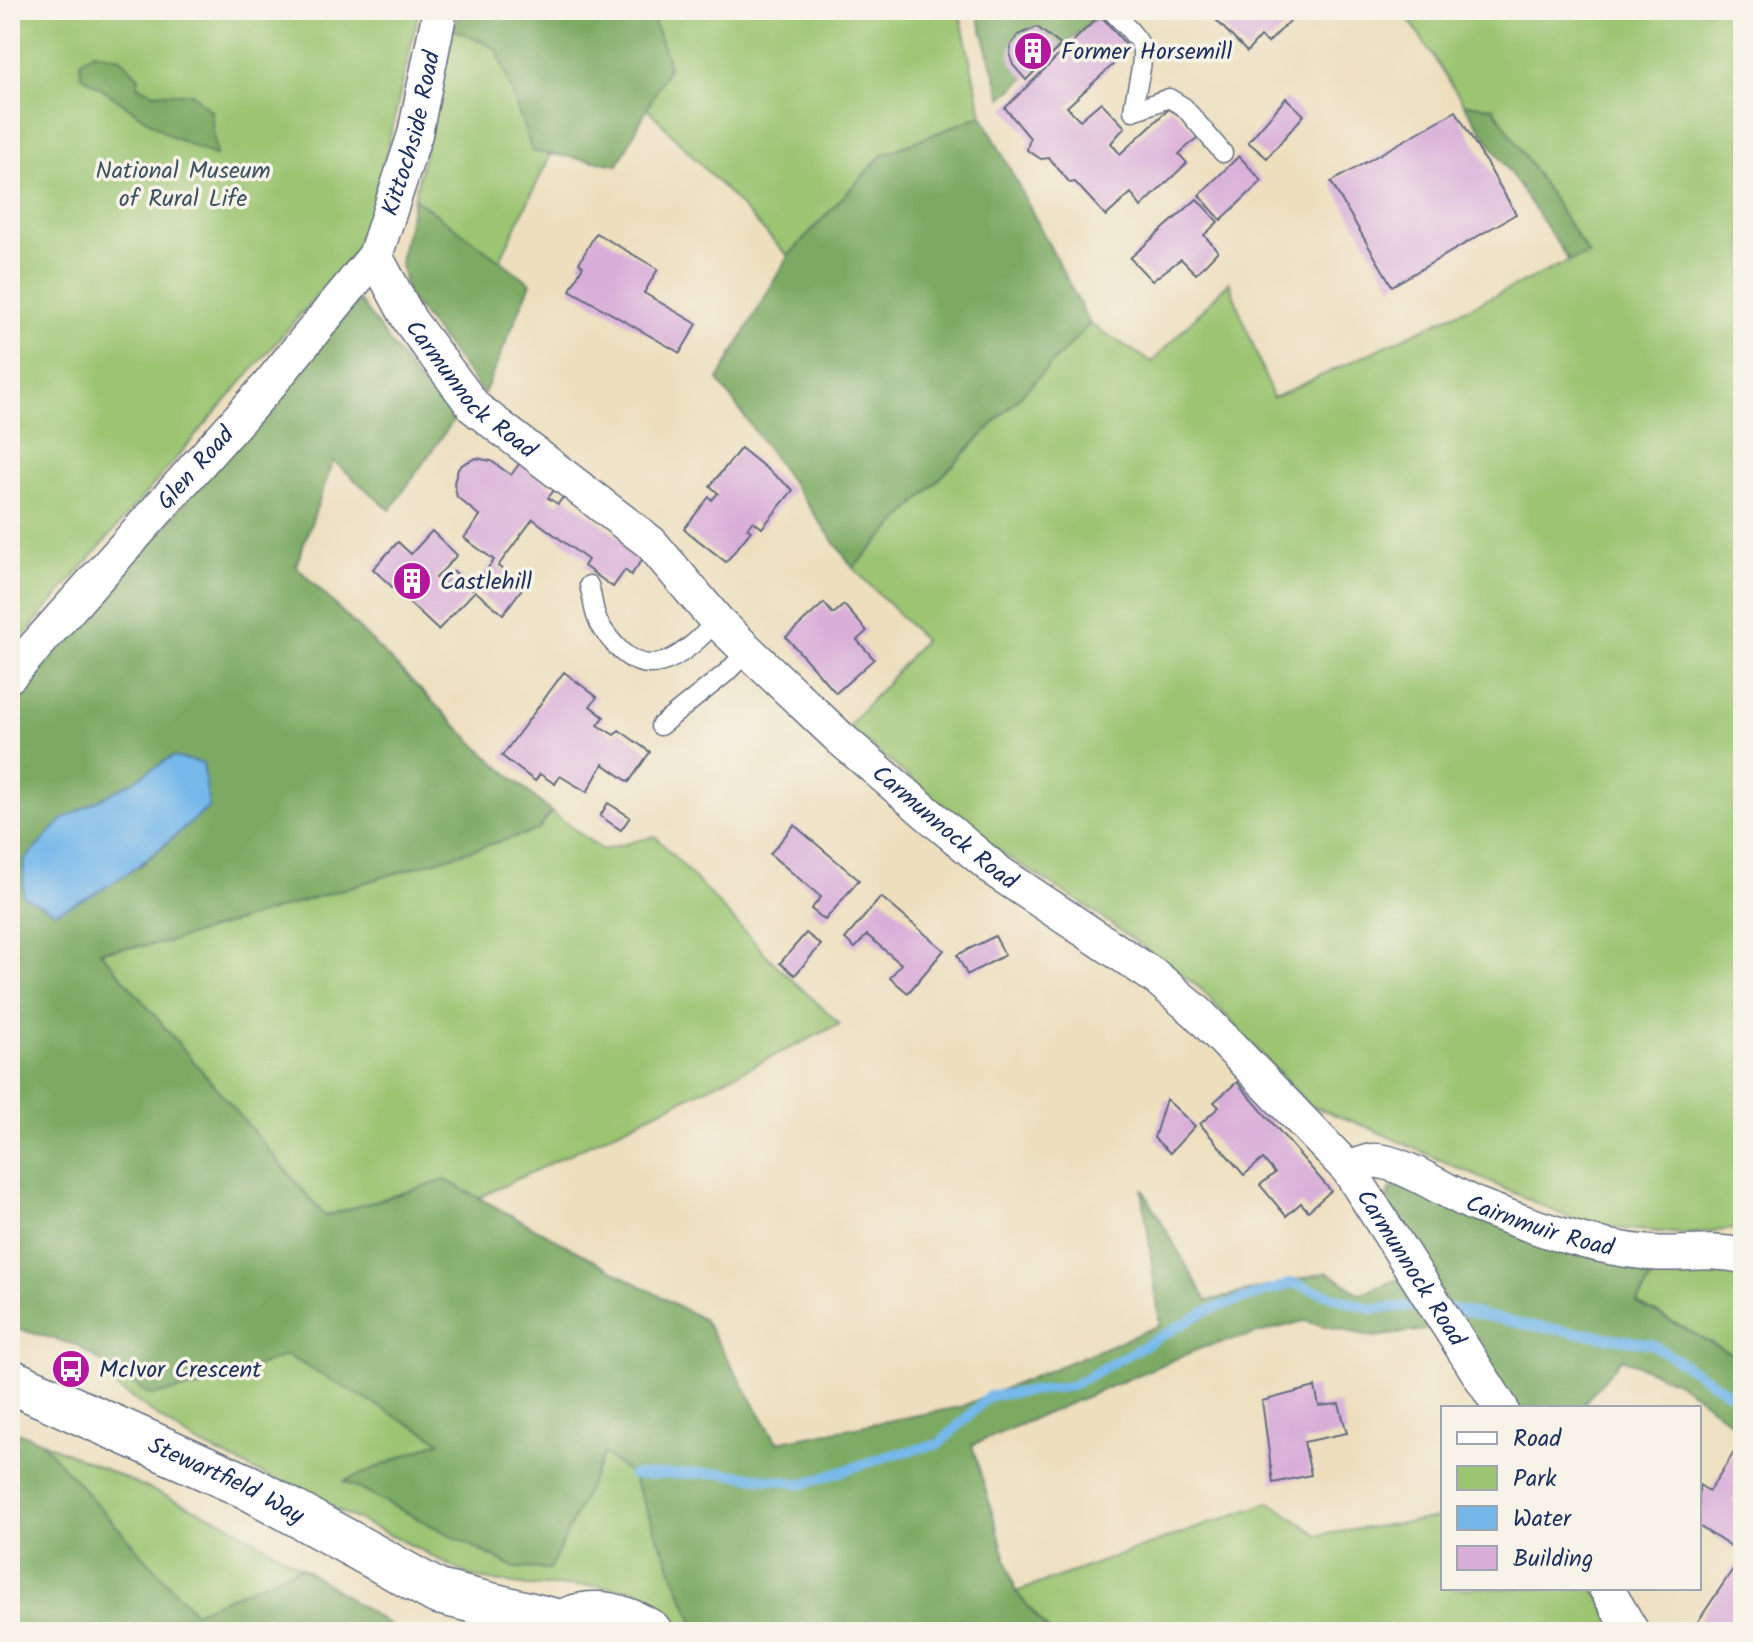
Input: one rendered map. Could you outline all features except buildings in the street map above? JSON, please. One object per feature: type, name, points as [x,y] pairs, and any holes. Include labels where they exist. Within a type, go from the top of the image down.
[{"type":"street","name":"Kittochside Road","points":[[375,256],[415,134],[440,10]]},
{"type":"street","name":"Carmunnock Road","points":[[375,256],[410,321],[475,408],[651,543],[717,621],[748,651],[841,739],[999,873],[1180,996],[1349,1170],[1500,1406]]},
{"type":"street","name":"Glen Road","points":[[10,675],[269,385],[375,256]]},
{"type":"street","name":"Cairnmuir Road","points":[[1349,1170],[1361,1164],[1383,1162],[1470,1203],[1533,1226],[1599,1244],[1652,1253],[1720,1251],[1743,1256]]},
{"type":"street","name":"Stewartfield Way","points":[[10,1381],[248,1487],[438,1592],[554,1627]]},
{"type":"street","points":[[1607,1590],[1632,1632]]},
{"type":"street","name":"Stewartfield Way","points":[[438,1592],[468,1632]]},
{"type":"street","points":[[554,1627],[590,1613],[622,1616],[650,1632]]},
{"type":"lane","points":[[1111,10],[1141,46],[1142,64],[1133,111],[1169,98],[1184,107],[1223,153]]},
{"type":"lane","points":[[589,585],[596,617],[604,631],[630,659],[642,663],[661,664],[676,657],[717,621]]},
{"type":"lane","points":[[660,726],[726,673],[748,651]]},
{"type":"green space","name":"National Museum of Rural Life","points":[[10,10],[419,10],[367,237],[10,651]]},
{"type":"green space","points":[[460,10],[650,10],[669,66],[618,165],[532,151],[497,49],[453,29]]},
{"type":"green space","points":[[650,10],[959,10],[982,115],[882,155],[788,256],[647,108],[669,66]]},
{"type":"green space","points":[[976,10],[1091,10],[1096,18],[1002,98]]},
{"type":"green space","points":[[1403,10],[1743,10],[1743,1228],[1686,1234],[1588,1226],[1367,1127],[1309,1105],[1200,988],[1086,906],[1000,852],[848,727],[924,640],[853,568],[1090,324],[1152,362],[1229,282],[1273,398],[1588,255],[1493,108],[1464,104]]},
{"type":"green space","points":[[453,29],[497,48],[532,151],[551,154],[499,262],[414,198]]},
{"type":"green space","points":[[93,52],[121,58],[139,77],[137,86],[155,93],[192,93],[211,111],[216,156],[172,137],[81,75],[80,62]]},
{"type":"green space","points":[[1464,104],[1493,107],[1589,255],[1569,261]]},
{"type":"green space","points":[[982,115],[1090,324],[853,568],[718,380],[788,256],[882,155]]},
{"type":"green space","points":[[414,198],[531,283],[484,394],[407,294],[400,262]]},
{"type":"green space","points":[[359,300],[420,384],[458,414],[390,510],[333,461],[296,566],[482,751],[551,812],[538,830],[165,943],[100,951],[325,1216],[446,1180],[704,1320],[777,1442],[960,1407],[1160,1325],[1142,1188],[1207,1301],[1328,1272],[1360,1294],[1401,1278],[1434,1329],[1374,1337],[1304,1321],[1201,1348],[972,1445],[1016,1592],[1049,1632],[698,1632],[632,1475],[604,1454],[550,1569],[515,1568],[344,1481],[440,1441],[286,1355],[205,1386],[150,1395],[76,1345],[10,1327],[10,706]],"holes":[[[171,757],[203,764],[209,807],[140,866],[127,785]]]},
{"type":"green space","points":[[551,812],[602,850],[655,836],[774,963],[840,1024],[478,1198],[446,1180],[325,1216],[99,951],[165,943],[538,830]]},
{"type":"green space","points":[[1404,1186],[1655,1272],[1637,1303],[1743,1360],[1743,1431],[1682,1385],[1622,1358],[1582,1406],[1512,1406],[1386,1205],[1389,1190]]},
{"type":"green space","points":[[1694,1268],[1743,1274],[1743,1360],[1637,1303],[1655,1272]]},
{"type":"green space","points":[[286,1355],[441,1441],[345,1482],[550,1569],[603,1453],[632,1475],[698,1632],[682,1632],[661,1606],[638,1590],[598,1586],[527,1586],[472,1577],[193,1441],[110,1383],[118,1373],[151,1395],[205,1386]]},
{"type":"green space","points":[[10,1429],[40,1441],[194,1612],[301,1567],[400,1632],[10,1632]]},
{"type":"green space","points":[[40,1441],[225,1522],[301,1567],[194,1613]]},
{"type":"green space","points":[[1270,1502],[1318,1535],[1441,1517],[1441,1590],[1594,1590],[1619,1632],[1050,1632],[1016,1592]]},
{"type":"water","points":[[172,757],[203,763],[209,807],[136,867],[77,903],[55,912],[23,896],[24,861],[63,819]]},
{"type":"waterway","points":[[632,1475],[722,1473],[804,1484],[891,1455],[939,1444],[989,1396],[1071,1386],[1208,1310],[1293,1283],[1371,1309],[1429,1305]]},
{"type":"waterway","points":[[1445,1307],[1527,1325],[1652,1344],[1743,1402]]},
{"type":"place","name":"Former Horsemill","points":[[1033,51]]},
{"type":"place","name":"Castlehill","points":[[412,581]]},
{"type":"place","name":"McIvor Crescent","points":[[71,1369]]}]
